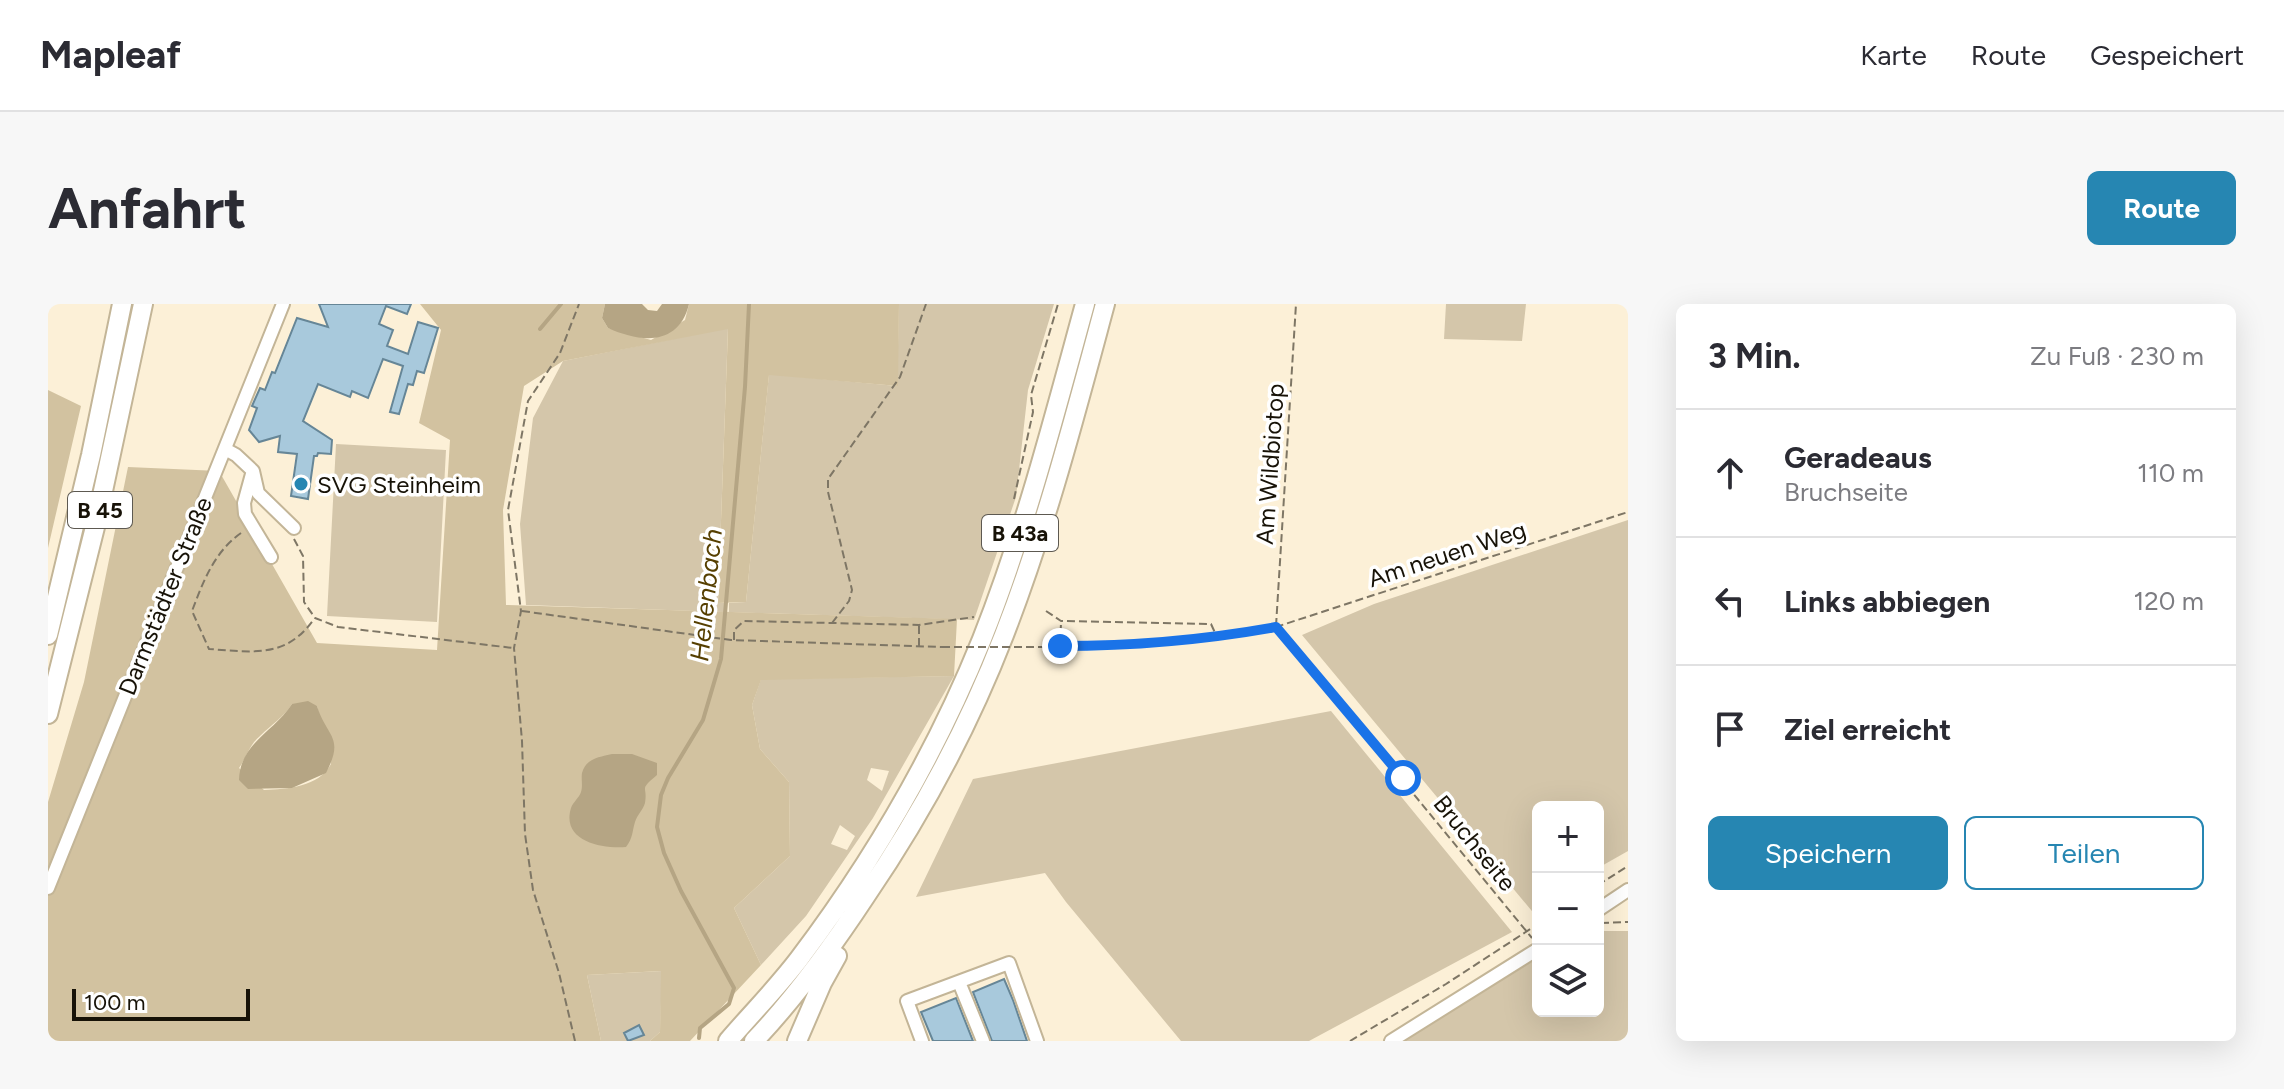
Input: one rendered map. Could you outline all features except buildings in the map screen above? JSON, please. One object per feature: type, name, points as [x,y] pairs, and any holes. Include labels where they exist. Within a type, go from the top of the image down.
[{"type":"highway","name":"B 45","points":[[48,635],[91,455],[122,304]]},
{"type":"highway","name":"B 45","points":[[48,714],[103,494],[143,304]]},
{"type":"highway","name":"B 43a","points":[[728,1041],[797,961],[834,910],[885,833],[941,729],[982,638],[1016,544],[1085,304]]},
{"type":"highway","name":"B 43a","points":[[754,1041],[828,952],[884,869],[946,764],[1005,634],[1051,497],[1105,304]]},
{"type":"highway","points":[[797,1041],[822,983],[884,869]]},
{"type":"street","name":"Darmstädter Straße","points":[[48,888],[283,304]]},
{"type":"street","points":[[225,449],[253,471],[258,493],[294,528]]},
{"type":"street","points":[[253,471],[244,503],[245,514],[271,557]]},
{"type":"street","points":[[1604,906],[1628,890]]},
{"type":"street","points":[[1391,1041],[1532,953]]},
{"type":"street","points":[[922,1041],[907,1001],[1009,963],[1037,1041]]},
{"type":"street","points":[[959,982],[983,1041]]},
{"type":"path","points":[[575,1041],[559,973],[533,890],[525,834],[522,741],[514,648],[521,611],[508,510],[528,401],[560,353],[579,304]]},
{"type":"path","points":[[831,624],[849,601],[852,590],[828,492],[828,479],[900,377],[926,304]]},
{"type":"path","points":[[1012,504],[1033,412],[1031,395],[1058,304]]},
{"type":"path","name":"Am Wildbiotop","points":[[1276,627],[1296,304]]},
{"type":"path","name":"Am neuen Weg","points":[[521,611],[732,640],[919,647],[1130,646],[1217,638],[1276,627],[1628,512]]},
{"type":"path","points":[[252,525],[222,548],[205,577],[192,611],[209,649],[262,652],[288,646],[304,633],[315,618]]},
{"type":"path","points":[[294,528],[292,536],[303,556],[304,602],[315,618],[338,627],[514,648]]},
{"type":"path","points":[[732,640],[734,630],[744,621],[919,625],[975,616],[980,610]]},
{"type":"path","points":[[1046,611],[1061,621],[1211,624],[1217,638]]},
{"type":"path","points":[[1060,646],[1061,621]]},
{"type":"path","points":[[919,625],[919,647]]},
{"type":"path","name":"Bruchseite","points":[[1276,627],[1527,932]]},
{"type":"path","points":[[1604,881],[1628,866]]},
{"type":"path","points":[[1604,923],[1628,922]]},
{"type":"path","points":[[1350,1041],[1532,928]]},
{"type":"shaded area","points":[[420,304],[605,304],[602,318],[608,328],[651,340],[685,320],[689,304],[899,304],[898,386],[769,375],[746,602],[718,603],[728,329],[563,361],[524,386],[503,510],[506,605],[957,619],[954,676],[761,680],[752,705],[760,749],[789,782],[790,856],[734,908],[761,965],[690,1041],[650,1041],[660,1032],[661,971],[587,975],[601,1041],[48,1041],[48,802],[84,682],[128,467],[219,471],[317,643],[437,650],[450,440],[419,423],[441,330]],"holes":[[[292,704],[317,706],[331,764],[319,778],[292,787],[264,790],[239,768],[256,740]]]},
{"type":"shaded area","points":[[605,304],[642,304],[648,310],[657,311],[662,304],[689,304],[677,328],[668,334],[645,338],[608,328],[602,318]]},
{"type":"shaded area","points":[[899,304],[1054,304],[1028,390],[1016,497],[974,620],[729,612],[729,603],[746,602],[769,374],[897,386]]},
{"type":"shaded area","points":[[1446,304],[1526,304],[1522,341],[1444,339]]},
{"type":"shaded area","points":[[728,328],[718,603],[724,603],[724,612],[526,605],[520,524],[533,418],[563,361]]},
{"type":"shaded area","points":[[48,390],[81,406],[48,548]]},
{"type":"shaded area","points":[[336,444],[446,450],[437,622],[327,616]]},
{"type":"shaded area","points":[[1628,520],[1628,851],[1604,865],[1604,801],[1532,801],[1532,911],[1302,635],[1374,604]]},
{"type":"shaded area","points":[[954,676],[873,818],[806,916],[761,965],[734,908],[790,856],[789,782],[760,749],[752,705],[761,679]],"holes":[[[871,768],[889,771],[882,791],[867,780]],[[840,825],[855,836],[847,850],[831,844]]]},
{"type":"shaded area","points":[[308,701],[317,706],[334,744],[326,773],[292,788],[248,789],[239,780],[245,756],[251,747],[292,704]]},
{"type":"shaded area","points":[[1331,711],[1512,932],[1309,1041],[1181,1041],[1045,873],[916,897],[973,779]]},
{"type":"shaded area","points":[[612,754],[632,754],[657,763],[657,775],[646,786],[645,803],[626,847],[585,841],[577,835],[569,819],[571,808],[581,792],[584,768],[594,759]]},
{"type":"shaded area","points":[[1604,931],[1628,931],[1628,1041],[1401,1041],[1532,962],[1532,1017],[1604,1017]]},
{"type":"shaded area","points":[[662,971],[660,1032],[650,1041],[601,1041],[587,975]]},
{"type":"waterway","points":[[540,329],[561,304]]},
{"type":"waterway","name":"Hellenbach","points":[[699,1038],[700,1028],[729,1004],[734,988],[681,891],[664,853],[657,827],[661,795],[703,720],[721,659],[745,387],[749,304]]},
{"type":"place","name":"SVG Steinheim","points":[[301,484]]},
{"type":"route","points":[[1060,646],[1130,646],[1217,638],[1276,627],[1403,778]]}]
